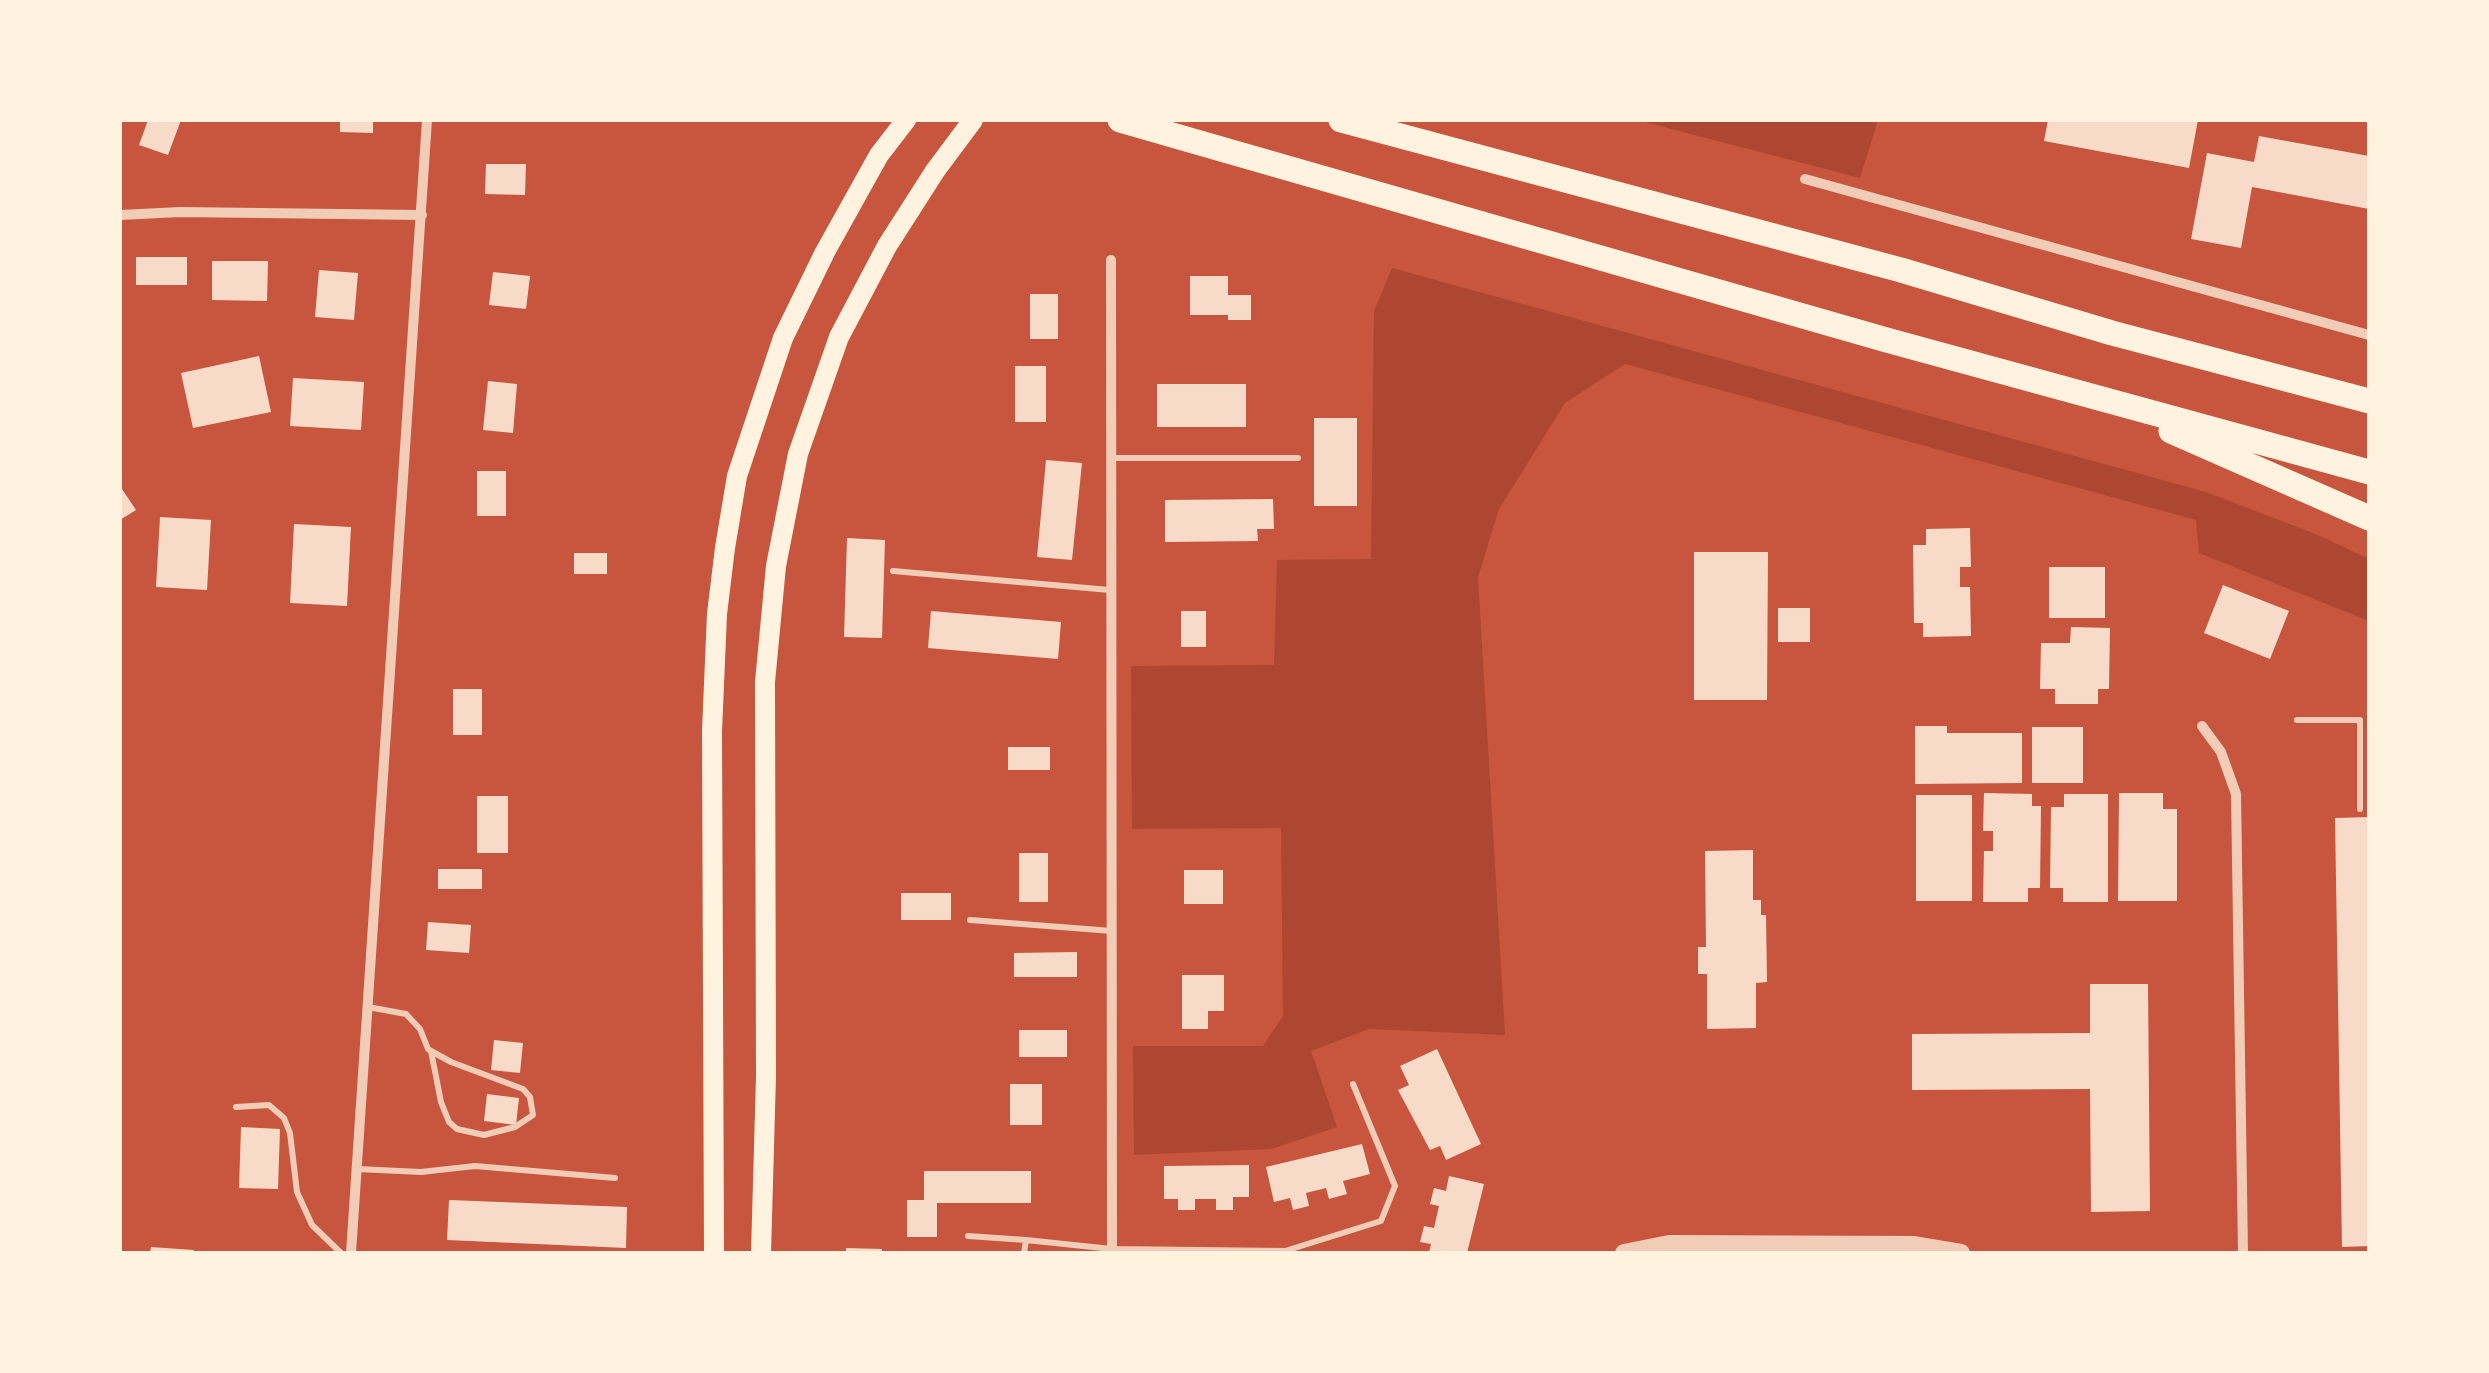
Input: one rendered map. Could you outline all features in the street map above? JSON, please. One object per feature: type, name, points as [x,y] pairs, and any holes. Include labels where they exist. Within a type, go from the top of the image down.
[{"type":"highway","points":[[1120,120],[2369,472]]},
{"type":"highway","points":[[1342,120],[2369,401]]},
{"type":"highway","points":[[2112,333],[2369,387]]},
{"type":"highway","points":[[2088,395],[2369,518]]},
{"type":"main road","points":[[714,1253],[712,730],[717,614],[737,476],[783,338],[879,155],[906,120]]},
{"type":"main road","points":[[761,1253],[766,1076],[765,682],[776,566],[798,454],[840,337],[887,246],[973,120]]},
{"type":"street","points":[[351,1253],[428,120]]},
{"type":"street","points":[[1805,179],[2369,335]]},
{"type":"street","points":[[120,214],[422,215]]},
{"type":"street","points":[[1112,260],[1112,1251]]},
{"type":"street","points":[[2202,726],[2221,752],[2236,794],[2243,1253]]},
{"type":"street","points":[[1624,1253],[1670,1244],[1912,1246],[1961,1253]]},
{"type":"lane","points":[[1112,458],[1298,458]]},
{"type":"lane","points":[[893,571],[1112,590]]},
{"type":"lane","points":[[2297,720],[2360,720],[2360,809]]},
{"type":"lane","points":[[970,920],[1112,931]]},
{"type":"lane","points":[[368,1007],[406,1014],[420,1029],[430,1050],[441,1102],[449,1122],[457,1129],[484,1135],[516,1128],[533,1115],[530,1097],[523,1089],[430,1050]]},
{"type":"lane","points":[[968,1236],[1112,1251],[1285,1251],[1381,1221],[1395,1186],[1352,1084]]},
{"type":"lane","points":[[236,1106],[268,1105],[284,1118],[290,1134],[297,1192],[312,1224],[340,1253]]},
{"type":"lane","points":[[357,1169],[421,1172],[475,1166],[615,1178]]},
{"type":"lane","points":[[1024,1253],[1026,1240]]},
{"type":"shaded area","points":[[1637,120],[1878,120],[1860,178]]},
{"type":"shaded area","points":[[1392,268],[2206,492],[2369,559],[2369,621],[2199,553],[2196,520],[1625,364],[1565,403],[1499,509],[1478,577],[1505,1035],[1369,1029],[1311,1051],[1337,1127],[1271,1149],[1134,1155],[1133,1046],[1263,1046],[1283,1016],[1281,828],[1132,829],[1131,666],[1274,665],[1277,560],[1371,559],[1374,311]]},
{"type":"building","points":[[148,120],[181,120],[168,155],[139,145]]},
{"type":"building","points":[[340,120],[373,120],[373,133],[340,132]]},
{"type":"building","points":[[2048,120],[2198,120],[2189,168],[2044,141]]},
{"type":"building","points":[[2259,136],[2369,156],[2369,209],[2252,187],[2241,248],[2191,239],[2207,153],[2254,162]]},
{"type":"building","points":[[486,164],[526,164],[525,195],[485,194]]},
{"type":"building","points":[[136,257],[187,257],[187,285],[136,285]]},
{"type":"building","points":[[212,261],[268,261],[267,301],[212,300]]},
{"type":"building","points":[[319,270],[358,273],[354,320],[315,317]]},
{"type":"building","points":[[493,272],[530,276],[526,309],[489,305]]},
{"type":"building","points":[[1190,276],[1228,276],[1228,295],[1251,295],[1251,320],[1228,320],[1228,315],[1190,315]]},
{"type":"building","points":[[1030,294],[1058,294],[1058,339],[1030,339]]},
{"type":"building","points":[[259,356],[271,412],[193,428],[181,373]]},
{"type":"building","points":[[1015,366],[1046,366],[1046,422],[1015,422]]},
{"type":"building","points":[[293,378],[364,382],[361,430],[290,426]]},
{"type":"building","points":[[488,381],[517,384],[513,433],[483,430]]},
{"type":"building","points":[[1157,384],[1246,384],[1246,427],[1157,427]]},
{"type":"building","points":[[1314,418],[1357,418],[1357,506],[1314,506]]},
{"type":"building","points":[[1046,460],[1082,463],[1072,560],[1037,557]]},
{"type":"building","points":[[477,471],[506,471],[506,516],[477,516]]},
{"type":"building","points":[[120,486],[136,510],[120,520]]},
{"type":"building","points":[[1273,499],[1274,529],[1257,529],[1258,541],[1165,542],[1165,500]]},
{"type":"building","points":[[160,517],[211,520],[207,590],[156,587]]},
{"type":"building","points":[[294,524],[351,527],[347,606],[290,603]]},
{"type":"building","points":[[1970,528],[1971,567],[1960,567],[1960,587],[1970,587],[1971,636],[1923,637],[1923,623],[1914,623],[1913,545],[1926,545],[1926,529]]},
{"type":"building","points":[[847,538],[885,540],[882,638],[844,637]]},
{"type":"building","points":[[1694,552],[1768,552],[1767,700],[1694,700]]},
{"type":"building","points":[[574,553],[607,553],[607,574],[574,574]]},
{"type":"building","points":[[2049,567],[2105,567],[2105,618],[2049,618]]},
{"type":"building","points":[[2223,585],[2289,611],[2270,659],[2204,633]]},
{"type":"building","points":[[1778,608],[1810,608],[1810,642],[1778,642]]},
{"type":"building","points":[[931,611],[1061,622],[1058,659],[928,648]]},
{"type":"building","points":[[1181,611],[1206,611],[1206,647],[1181,647]]},
{"type":"building","points":[[2071,627],[2110,628],[2109,689],[2098,689],[2098,704],[2055,704],[2055,689],[2040,689],[2041,643],[2070,643]]},
{"type":"building","points":[[453,689],[482,689],[482,735],[453,735]]},
{"type":"building","points":[[1915,726],[1947,726],[1947,733],[2022,733],[2022,783],[1915,784]]},
{"type":"building","points":[[2032,727],[2083,727],[2083,783],[2032,783]]},
{"type":"building","points":[[1008,747],[1050,747],[1050,770],[1008,770]]},
{"type":"building","points":[[1984,793],[2032,794],[2032,806],[2041,806],[2040,888],[2028,888],[2028,902],[1983,902],[1984,851],[1993,851],[1993,831],[1983,831]]},
{"type":"building","points":[[2119,793],[2163,793],[2163,809],[2177,809],[2177,901],[2118,901]]},
{"type":"building","points":[[2064,794],[2108,794],[2108,902],[2063,902],[2063,888],[2050,888],[2051,807],[2064,807]]},
{"type":"building","points":[[1916,795],[1972,795],[1972,901],[1916,901]]},
{"type":"building","points":[[477,796],[508,796],[508,853],[477,853]]},
{"type":"building","points":[[2369,817],[2369,1246],[2342,1247],[2335,818]]},
{"type":"building","points":[[1753,850],[1753,900],[1761,900],[1761,915],[1766,915],[1767,982],[1756,983],[1756,1028],[1707,1029],[1707,974],[1698,974],[1698,947],[1706,947],[1705,851]]},
{"type":"building","points":[[1019,853],[1048,853],[1048,902],[1019,902]]},
{"type":"building","points":[[438,869],[482,869],[482,889],[438,889]]},
{"type":"building","points":[[1184,870],[1223,870],[1223,904],[1184,904]]},
{"type":"building","points":[[901,893],[951,893],[951,920],[901,920]]},
{"type":"building","points":[[428,922],[471,925],[469,953],[426,950]]},
{"type":"building","points":[[1077,952],[1077,977],[1014,977],[1014,953]]},
{"type":"building","points":[[1182,975],[1224,975],[1224,1011],[1208,1011],[1208,1029],[1182,1029]]},
{"type":"building","points":[[2090,984],[2148,984],[2150,1211],[2091,1212],[2090,1089],[1912,1090],[1912,1034],[2090,1033]]},
{"type":"building","points":[[1019,1030],[1067,1030],[1067,1057],[1019,1057]]},
{"type":"building","points":[[494,1040],[523,1043],[520,1073],[491,1070]]},
{"type":"building","points":[[1437,1049],[1481,1144],[1446,1160],[1440,1146],[1430,1150],[1398,1090],[1409,1085],[1400,1066]]},
{"type":"building","points":[[1010,1084],[1042,1084],[1042,1125],[1010,1125]]},
{"type":"building","points":[[487,1094],[519,1098],[516,1125],[484,1121]]},
{"type":"building","points":[[241,1127],[280,1129],[278,1189],[239,1188]]},
{"type":"building","points":[[1362,1144],[1370,1174],[1343,1181],[1347,1194],[1329,1199],[1326,1188],[1306,1193],[1309,1206],[1293,1210],[1290,1198],[1274,1202],[1266,1167]]},
{"type":"building","points":[[1249,1165],[1249,1197],[1233,1197],[1233,1210],[1216,1210],[1216,1199],[1195,1199],[1195,1210],[1178,1210],[1178,1199],[1164,1199],[1164,1166]]},
{"type":"building","points":[[924,1171],[1031,1171],[1031,1203],[937,1203],[937,1237],[907,1237],[907,1200],[924,1200]]},
{"type":"building","points":[[1449,1176],[1484,1184],[1467,1253],[1429,1253],[1431,1244],[1420,1242],[1424,1226],[1434,1228],[1439,1206],[1430,1204],[1434,1188],[1446,1191]]},
{"type":"building","points":[[449,1200],[627,1207],[626,1248],[447,1240]]},
{"type":"building","points":[[151,1247],[194,1250],[194,1253],[150,1253]]},
{"type":"building","points":[[846,1248],[882,1249],[882,1253],[846,1253]]}]
